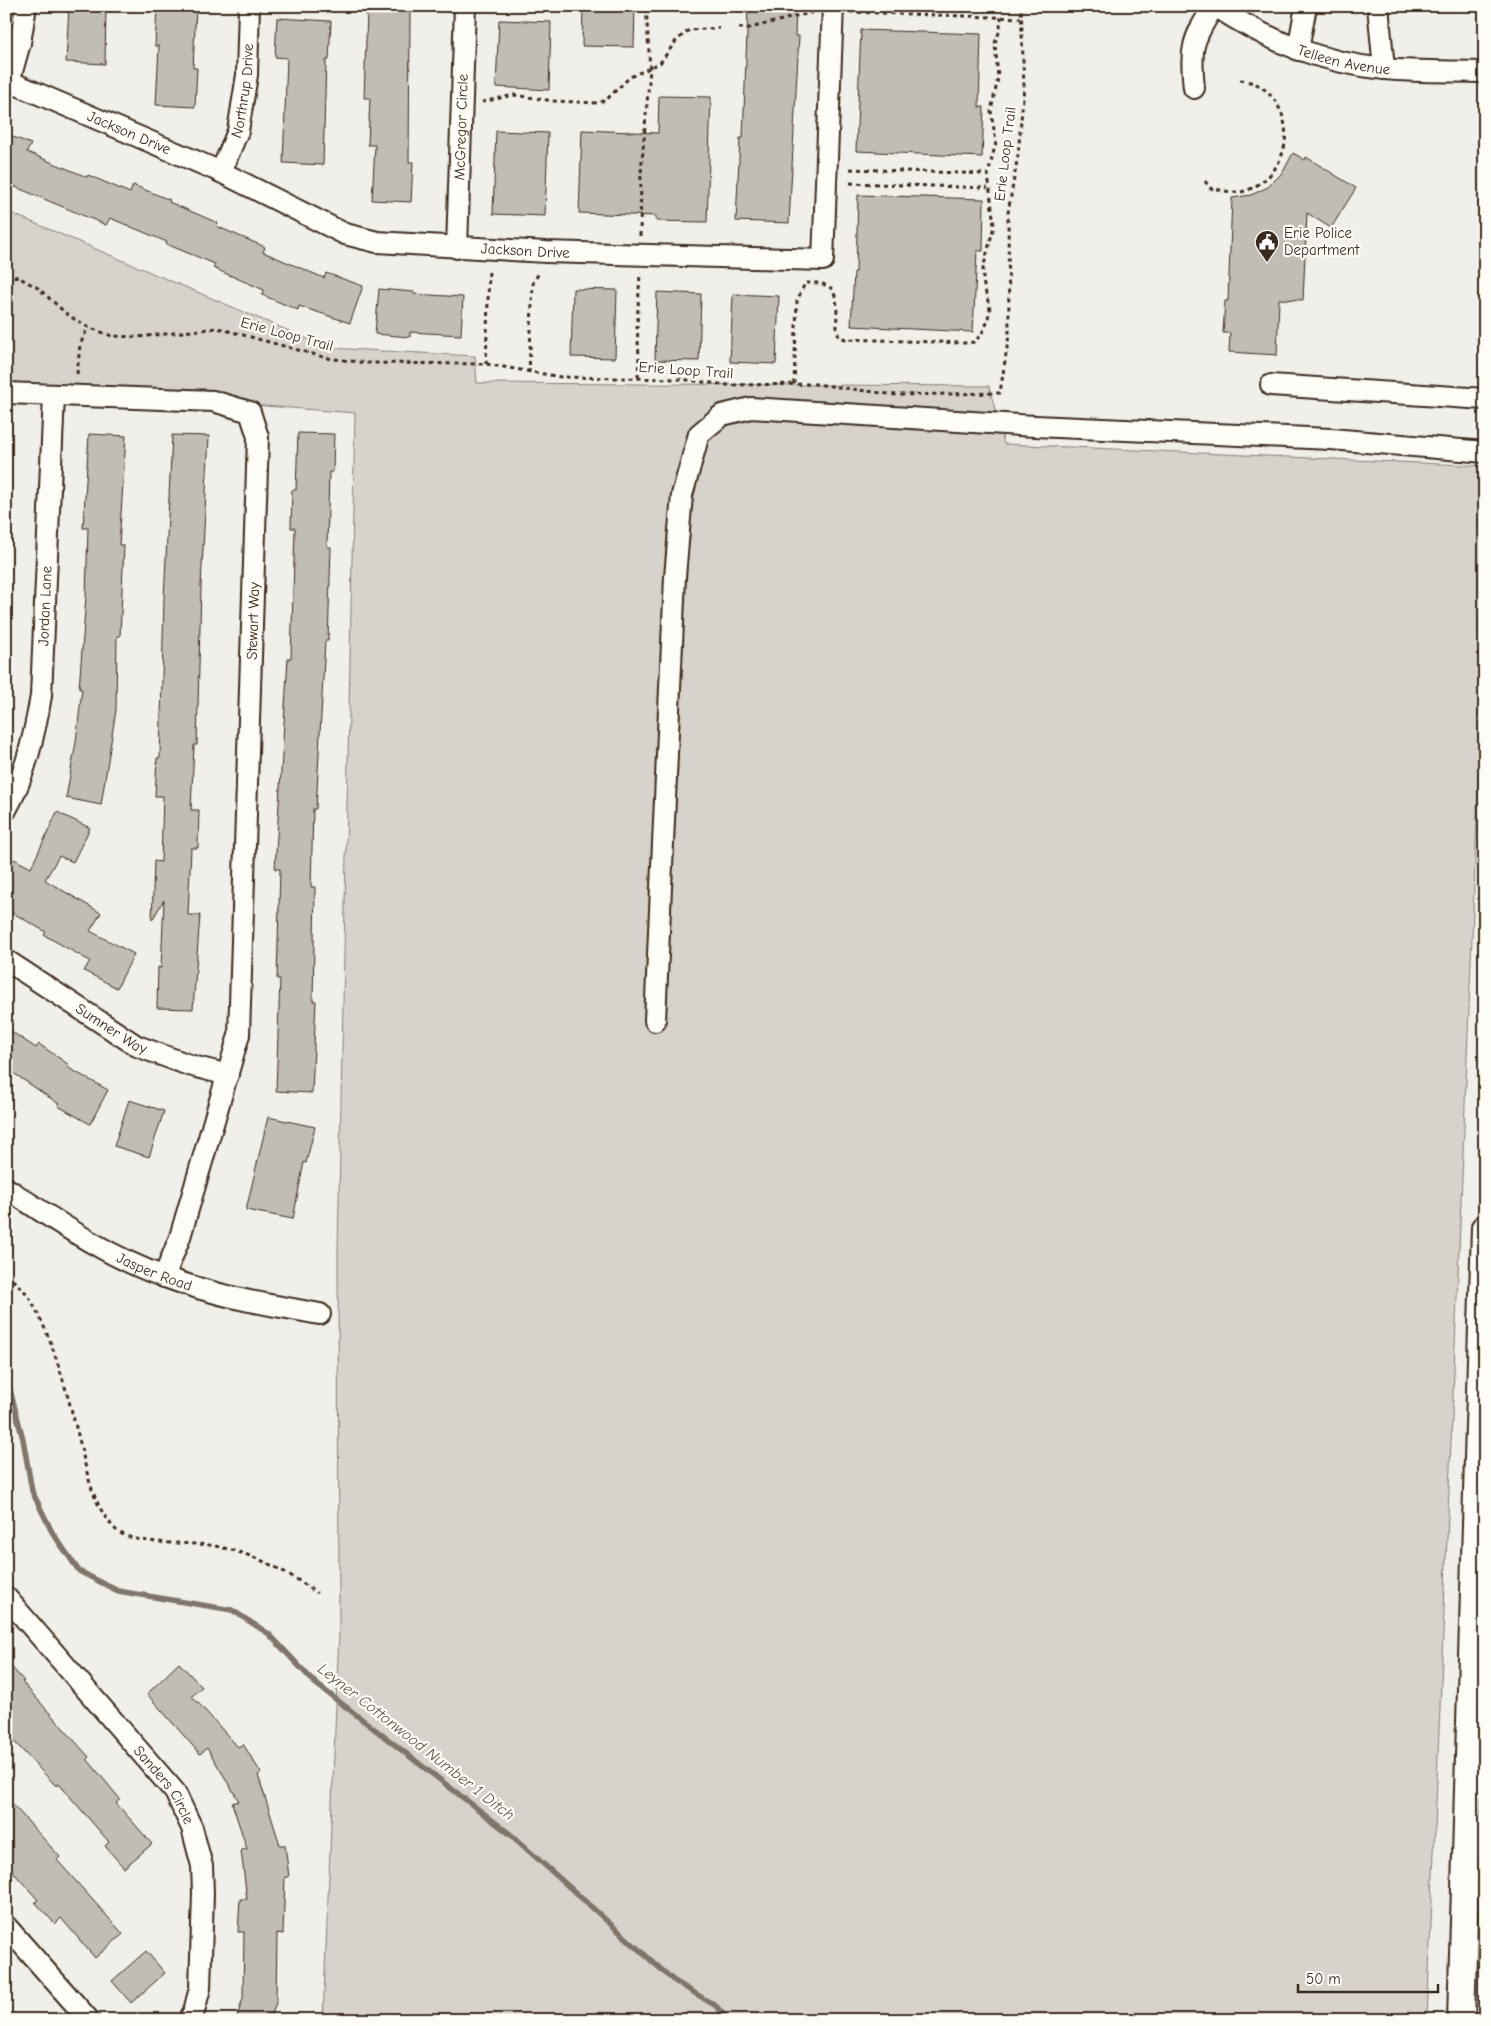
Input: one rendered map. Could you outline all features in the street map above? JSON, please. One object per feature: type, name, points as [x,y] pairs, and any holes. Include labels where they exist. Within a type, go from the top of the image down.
[{"type":"main road","points":[[1461,2020],[1485,1228]]},
{"type":"street","points":[[8,81],[20,43],[26,6]]},
{"type":"street","name":"Northrup Drive","points":[[222,172],[238,131],[247,75],[249,6]]},
{"type":"street","name":"McGregor Circle","points":[[457,248],[465,6]]},
{"type":"street","points":[[1194,88],[1191,58],[1196,35],[1215,6]]},
{"type":"street","name":"Telleen Avenue","points":[[1215,6],[1248,28],[1298,50],[1354,64],[1384,69],[1485,72]]},
{"type":"street","points":[[1298,50],[1306,6]]},
{"type":"street","points":[[1378,6],[1384,69]]},
{"type":"street","name":"Jackson Drive","points":[[8,81],[222,172],[345,234],[377,242],[457,248],[824,260],[833,10]]},
{"type":"street","points":[[1271,386],[1485,399]]},
{"type":"street","name":"Stewart Way","points":[[6,392],[214,401],[250,412],[258,437],[239,1035],[228,1075]]},
{"type":"street","name":"Jordan Lane","points":[[6,810],[17,790],[33,740],[41,696],[54,395]]},
{"type":"street","points":[[655,1021],[675,577],[682,495],[699,434],[722,415],[751,408],[1035,426],[1332,439],[1485,452]]},
{"type":"street","name":"Sumner Way","points":[[6,960],[137,1046],[189,1065],[228,1075]]},
{"type":"street","points":[[164,1277],[178,1244],[228,1075]]},
{"type":"street","name":"Jasper Road","points":[[6,1188],[101,1248],[164,1277],[244,1300],[320,1314]]},
{"type":"street","name":"Sanders Circle","points":[[6,1597],[175,1792],[192,1828],[202,1866],[203,1894],[200,1988],[194,2011],[189,2020]]},
{"type":"street","points":[[6,1926],[89,2020]]},
{"type":"path","points":[[640,240],[641,174],[650,69],[646,6]]},
{"type":"path","name":"Erie Loop Trail","points":[[6,274],[20,278],[38,288],[69,316],[88,327],[112,336],[138,337],[218,328],[327,358],[366,363],[486,364],[529,373],[561,377],[638,377],[679,379],[727,385],[816,384],[896,395],[1000,393],[1009,335],[1008,213],[1018,155],[1024,87],[1022,6]]},
{"type":"path","points":[[739,28],[750,28],[795,16],[833,10],[1021,18]]},
{"type":"path","points":[[794,384],[797,301],[806,283],[826,285],[836,294],[837,330],[839,337],[846,339],[965,343],[974,342],[981,335],[990,309],[983,282],[983,269],[994,226],[988,188],[988,174],[996,142],[991,111],[998,78],[995,43],[1000,30],[1001,17]]},
{"type":"path","points":[[482,102],[514,95],[554,101],[598,102],[606,100],[630,77],[660,63],[676,41],[689,30],[719,28]]},
{"type":"path","points":[[1205,181],[1210,188],[1242,192],[1262,183],[1274,170],[1283,155],[1286,138],[1280,107],[1258,85],[1238,79]]},
{"type":"path","points":[[850,169],[988,174]]},
{"type":"path","points":[[850,183],[988,188]]},
{"type":"path","points":[[486,364],[489,269]]},
{"type":"path","points":[[638,377],[637,326],[640,269]]},
{"type":"path","points":[[529,373],[533,283],[540,271]]},
{"type":"path","points":[[77,374],[80,345],[88,327]]},
{"type":"path","points":[[6,1275],[30,1297],[44,1327],[79,1438],[90,1488],[102,1511],[117,1530],[152,1541],[213,1546],[244,1553],[290,1573],[317,1593]]},
{"type":"shaded area","points":[[6,211],[329,348],[475,356],[477,383],[989,386],[1004,444],[1485,466],[1485,625],[1427,2020],[323,2020],[339,1633],[338,1249],[355,413],[6,386]]},
{"type":"building","points":[[69,6],[106,6],[105,64],[66,62]]},
{"type":"building","points":[[157,6],[196,8],[193,68],[197,68],[195,107],[156,105],[159,46],[155,46]]},
{"type":"building","points":[[583,6],[635,6],[634,47],[582,46]]},
{"type":"building","points":[[748,6],[796,6],[795,36],[799,36],[789,223],[736,221],[740,138],[743,138]]},
{"type":"building","points":[[367,11],[410,13],[409,162],[413,162],[411,202],[372,200],[375,145],[368,145],[370,98],[364,98]]},
{"type":"building","points":[[277,18],[331,21],[329,60],[326,60],[323,165],[283,163],[287,58],[275,57]]},
{"type":"building","points":[[499,20],[551,22],[549,90],[496,87]]},
{"type":"building","points":[[861,30],[981,34],[979,107],[984,107],[982,157],[856,151]]},
{"type":"building","points":[[659,96],[711,97],[707,222],[656,221],[656,216],[579,213],[582,130],[658,133]]},
{"type":"building","points":[[496,131],[548,133],[545,216],[493,214]]},
{"type":"building","points":[[6,134],[31,144],[27,152],[130,193],[133,185],[170,200],[169,202],[218,223],[216,226],[265,247],[263,252],[324,278],[326,273],[363,286],[350,323],[299,306],[298,310],[262,295],[264,290],[213,268],[215,264],[166,244],[167,242],[110,218],[106,225],[6,183]]},
{"type":"building","name":"Erie Police Department","points":[[1293,153],[1305,160],[1306,157],[1356,188],[1331,228],[1307,213],[1303,300],[1279,299],[1277,355],[1229,352],[1230,333],[1223,333],[1225,301],[1228,301],[1232,198],[1251,195],[1268,187],[1283,172]]},
{"type":"building","points":[[858,195],[984,199],[983,251],[977,251],[973,332],[851,326],[854,272],[856,272]]},
{"type":"building","points":[[379,289],[414,292],[414,294],[463,297],[461,335],[410,332],[410,337],[375,334]]},
{"type":"building","points":[[573,289],[617,290],[615,358],[571,357]]},
{"type":"building","points":[[657,292],[701,294],[699,361],[655,360]]},
{"type":"building","points":[[733,294],[779,296],[776,364],[730,362]]},
{"type":"building","points":[[298,433],[334,434],[333,472],[329,472],[327,547],[331,547],[328,641],[325,641],[316,809],[313,809],[311,887],[315,887],[313,1001],[316,1001],[312,1093],[276,1091],[280,979],[277,979],[280,869],[275,869],[288,658],[291,658],[295,528],[291,528],[292,490],[296,490]]},
{"type":"building","points":[[89,434],[126,436],[119,545],[124,545],[120,636],[117,636],[116,710],[101,805],[66,798],[76,742],[82,689],[79,689],[86,597],[88,528],[83,528]]},
{"type":"building","points":[[172,435],[209,436],[201,586],[197,745],[194,745],[191,810],[199,810],[198,848],[191,848],[188,915],[200,915],[193,1009],[157,1008],[158,967],[161,968],[164,900],[152,920],[154,861],[161,862],[163,796],[155,796],[157,758],[160,758],[164,599]]},
{"type":"building","points":[[57,812],[90,828],[73,862],[59,856],[45,880],[101,913],[90,931],[134,954],[117,988],[84,971],[90,961],[44,935],[46,932],[6,909],[6,872],[14,859],[31,868]]},
{"type":"building","points":[[6,1028],[36,1048],[39,1044],[69,1065],[67,1067],[108,1090],[90,1124],[58,1106],[59,1104],[6,1068]]},
{"type":"building","points":[[129,1100],[164,1111],[149,1157],[114,1146]]},
{"type":"building","points":[[268,1117],[315,1127],[306,1163],[304,1162],[293,1219],[246,1210]]},
{"type":"building","points":[[6,1661],[24,1681],[22,1682],[89,1757],[87,1759],[120,1799],[116,1803],[152,1844],[124,1868],[105,1846],[109,1842],[59,1784],[56,1786],[6,1733]]},
{"type":"building","points":[[179,1663],[202,1687],[192,1696],[238,1747],[243,1744],[261,1773],[258,1775],[280,1845],[285,1845],[289,1877],[285,1877],[283,1934],[277,1933],[276,2003],[270,2020],[236,2020],[243,1998],[244,1932],[238,1932],[240,1899],[247,1899],[241,1850],[247,1849],[232,1803],[239,1801],[207,1748],[200,1754],[147,1694]]},
{"type":"building","points":[[6,1797],[60,1857],[57,1860],[123,1934],[95,1958],[61,1918],[55,1924],[35,1902],[38,1900],[6,1864]]},
{"type":"building","points":[[146,1951],[165,1973],[131,2003],[112,1981]]},
{"type":"waterway","name":"Leyner Cottonwood Number 1 Ditch","points":[[6,1375],[23,1439],[32,1491],[52,1532],[79,1571],[118,1591],[232,1610],[269,1634],[315,1683],[510,1834],[673,1980],[716,2006],[728,2020]]},
{"type":"place","name":"Erie Police Department","points":[[1267,263]]}]
